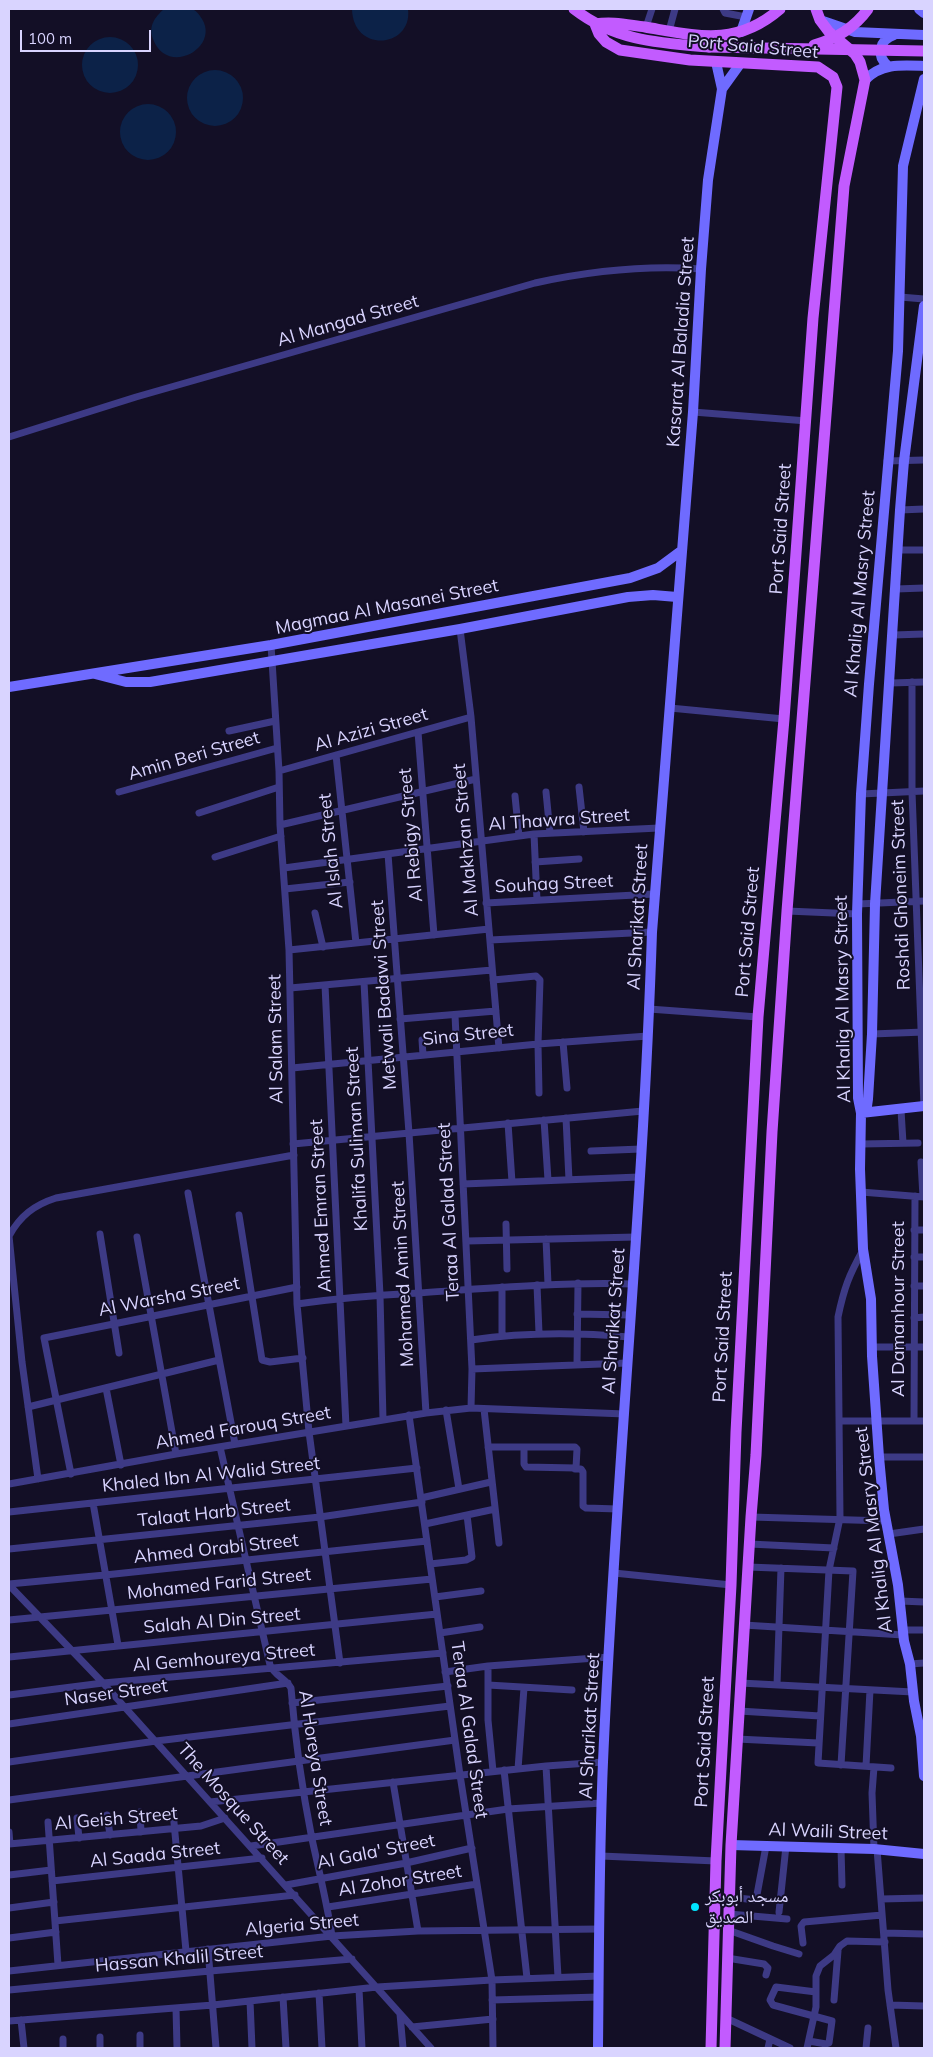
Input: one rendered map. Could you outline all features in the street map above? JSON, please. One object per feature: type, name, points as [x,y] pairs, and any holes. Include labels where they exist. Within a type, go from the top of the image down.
[{"type":"main road","points":[[575,9],[595,24],[636,39],[709,47],[800,47],[924,51]]},
{"type":"main road","points":[[595,24],[612,22],[716,37],[741,32],[765,21],[780,9]]},
{"type":"main road","name":"Port Said Street","points":[[726,2048],[727,1958],[736,1740],[756,1455],[772,1132],[787,911],[844,186],[865,80],[860,62],[855,54],[829,32],[820,20],[816,9]]},
{"type":"main road","points":[[800,47],[812,46],[835,37],[856,23],[868,9]]},
{"type":"main road","name":"Port Said Street","points":[[595,24],[599,34],[606,42],[620,50],[716,62],[818,67],[829,73],[836,82],[838,93],[813,318],[784,719],[758,1017],[716,1860],[711,2048]]},
{"type":"main road","points":[[816,290],[829,292],[837,288]]},
{"type":"main road","points":[[813,318],[824,314],[835,316]]},
{"type":"main road","points":[[736,1432],[749,1432],[757,1428]]},
{"type":"main road","points":[[735,1460],[747,1454],[756,1455]]},
{"type":"street","points":[[646,28],[652,9]]},
{"type":"street","points":[[669,31],[675,9]]},
{"type":"street","points":[[723,9],[725,13],[747,13],[741,32]]},
{"type":"street","points":[[919,9],[924,12]]},
{"type":"street","points":[[820,20],[855,32],[924,35]]},
{"type":"street","points":[[888,66],[882,59],[880,50],[886,38],[895,35]]},
{"type":"street","name":"Kasarat Al Baladia Street","points":[[678,597],[693,412],[708,180],[722,89],[716,62]]},
{"type":"street","name":"Kasarat Al Baladia Street","points":[[722,89],[740,64]]},
{"type":"street","points":[[865,80],[875,71],[888,66],[924,66]]},
{"type":"street","name":"Al Khalig Al Masry Street","points":[[924,79],[903,166],[898,351],[887,461],[861,794],[857,909],[858,1098],[861,1113],[863,1249],[871,1299],[879,1457],[903,1632],[910,1664],[913,1692],[922,1728],[924,1776]]},
{"type":"street","name":"Al Mangad Street","points":[[9,437],[128,399],[535,283],[621,269],[650,267],[701,269]]},
{"type":"street","points":[[900,297],[924,299]]},
{"type":"street","name":"Al Khalig Al Masry Street","points":[[861,1113],[867,1106],[868,1099],[881,793],[890,683],[900,510],[904,461],[922,350],[924,306]]},
{"type":"street","points":[[693,412],[807,421]]},
{"type":"street","points":[[887,461],[924,460]]},
{"type":"street","points":[[900,510],[924,508]]},
{"type":"street","points":[[897,550],[924,550]]},
{"type":"street","name":"Magmaa Al Masanei Street","points":[[9,687],[91,672],[271,645],[630,578],[658,568],[681,551]]},
{"type":"street","points":[[896,589],[924,588]]},
{"type":"street","name":"Magmaa Al Masanei Street","points":[[91,672],[126,682],[150,682],[460,629],[628,597],[653,595],[678,597]]},
{"type":"street","name":"Al Sharikat Street","points":[[598,2048],[603,1762],[640,1177],[654,894],[678,597]]},
{"type":"street","name":"Al Makhzan Street","points":[[460,629],[471,717],[499,1048]]},
{"type":"street","points":[[893,635],[924,634]]},
{"type":"street","name":"Al Salam Street","points":[[271,645],[276,748],[279,771],[280,825],[289,950],[298,1304],[310,1432],[340,1663]]},
{"type":"street","name":"Roshdi Ghoneim Street","points":[[912,682],[912,792],[923,1032],[924,1106]]},
{"type":"street","points":[[890,683],[924,682]]},
{"type":"street","points":[[670,708],[784,719]]},
{"type":"street","name":"Al Azizi Street","points":[[279,771],[471,717]]},
{"type":"street","points":[[229,731],[275,721]]},
{"type":"street","name":"Al Rebigy Street","points":[[418,732],[434,935]]},
{"type":"street","name":"Amin Beri Street","points":[[119,792],[276,748]]},
{"type":"street","name":"Al Islah Street","points":[[336,755],[356,943]]},
{"type":"street","points":[[280,825],[476,779]]},
{"type":"street","points":[[199,813],[279,787]]},
{"type":"street","points":[[579,787],[584,832]]},
{"type":"street","points":[[861,794],[924,791]]},
{"type":"street","points":[[546,792],[550,834]]},
{"type":"street","points":[[515,796],[519,836]]},
{"type":"street","name":"Al Thawra Street","points":[[284,868],[534,834],[659,828]]},
{"type":"street","points":[[534,834],[537,900]]},
{"type":"street","points":[[215,856],[281,836]]},
{"type":"street","name":"Metwali Badawi Street","points":[[388,854],[409,1133]]},
{"type":"street","points":[[535,862],[579,859]]},
{"type":"street","points":[[285,889],[350,882]]},
{"type":"street","name":"Souhag Street","points":[[486,902],[654,894]]},
{"type":"street","points":[[787,911],[857,909],[875,904],[924,901]]},
{"type":"street","points":[[315,913],[323,947]]},
{"type":"street","points":[[289,950],[489,929]]},
{"type":"street","points":[[490,940],[652,932]]},
{"type":"street","points":[[290,988],[492,970]]},
{"type":"street","points":[[493,980],[539,977],[541,984],[538,1044],[539,1093]]},
{"type":"street","name":"Khalifa Suliman Street","points":[[364,982],[380,1294],[383,1420]]},
{"type":"street","name":"Ahmed Emran Street","points":[[325,985],[346,1426]]},
{"type":"street","points":[[649,1009],[758,1017]]},
{"type":"street","points":[[400,1019],[496,1011]]},
{"type":"street","name":"Teraa Al Galad Street","points":[[455,1015],[467,1241],[472,1369],[471,1408]]},
{"type":"street","points":[[872,1034],[923,1032]]},
{"type":"street","name":"Sina Street","points":[[292,1068],[538,1044],[648,1036]]},
{"type":"street","points":[[422,1040],[423,1055]]},
{"type":"street","points":[[563,1042],[567,1088]]},
{"type":"street","points":[[861,1113],[924,1106]]},
{"type":"street","points":[[901,1110],[903,1143]]},
{"type":"street","points":[[293,1144],[643,1111]]},
{"type":"street","points":[[566,1118],[569,1180]]},
{"type":"street","points":[[544,1120],[548,1180]]},
{"type":"street","points":[[508,1123],[512,1182]]},
{"type":"street","name":"Mohamed Amin Street","points":[[409,1133],[426,1413]]},
{"type":"street","points":[[860,1144],[918,1143]]},
{"type":"street","points":[[591,1151],[641,1149]]},
{"type":"street","points":[[38,1479],[9,1236],[16,1223],[28,1211],[42,1202],[56,1198],[294,1155]]},
{"type":"street","points":[[861,1192],[924,1197],[921,1162]]},
{"type":"street","points":[[463,1184],[640,1177]]},
{"type":"street","points":[[188,1193],[234,1444]]},
{"type":"street","name":"Al Damanhour Street","points":[[914,1196],[914,1421]]},
{"type":"street","points":[[239,1214],[262,1360],[270,1362],[303,1358]]},
{"type":"street","points":[[506,1224],[507,1269]]},
{"type":"street","points":[[914,1230],[924,1230]]},
{"type":"street","points":[[100,1234],[119,1353]]},
{"type":"street","points":[[467,1241],[636,1237]]},
{"type":"street","points":[[137,1238],[176,1454]]},
{"type":"street","points":[[546,1239],[548,1284]]},
{"type":"street","name":"Al Khalig Al Masry Street","points":[[841,1765],[818,1763],[818,1743],[830,1570],[840,1518],[838,1317],[842,1293],[863,1249]]},
{"type":"street","points":[[914,1257],[924,1257]]},
{"type":"street","points":[[298,1304],[380,1294],[420,1293],[468,1288],[578,1283],[633,1284]]},
{"type":"street","points":[[576,1364],[578,1283]]},
{"type":"street","points":[[537,1284],[539,1333]]},
{"type":"street","points":[[914,1286],[924,1286]]},
{"type":"street","name":"Al Warsha Street","points":[[56,1400],[44,1339],[46,1337],[297,1287]]},
{"type":"street","points":[[502,1287],[502,1335]]},
{"type":"street","points":[[577,1314],[630,1315]]},
{"type":"street","points":[[914,1318],[924,1317]]},
{"type":"street","points":[[470,1340],[502,1335],[577,1332],[629,1337]]},
{"type":"street","points":[[872,1347],[924,1347]]},
{"type":"street","points":[[28,1407],[219,1360]]},
{"type":"street","points":[[472,1369],[627,1363]]},
{"type":"street","points":[[106,1388],[121,1464]]},
{"type":"street","points":[[56,1400],[70,1474]]},
{"type":"street","name":"Ahmed Farouq Street","points":[[9,1484],[234,1444],[446,1410],[471,1408],[625,1414]]},
{"type":"street","points":[[484,1409],[499,1544]]},
{"type":"street","points":[[446,1410],[459,1489]]},
{"type":"street","name":"Teraa Al Galad Street","points":[[409,1415],[460,1775],[492,1980],[493,2048]]},
{"type":"street","points":[[840,1421],[924,1421]]},
{"type":"street","points":[[220,1447],[262,1633],[272,1669]]},
{"type":"street","points":[[488,1447],[576,1448],[574,1469]]},
{"type":"street","points":[[524,1447],[524,1464],[526,1467],[581,1469],[584,1472],[583,1506],[586,1508],[618,1509]]},
{"type":"street","points":[[879,1457],[924,1458]]},
{"type":"street","name":"Khaled Ibn Al Walid Street","points":[[9,1512],[417,1468]]},
{"type":"street","name":"Talaat Harb Street","points":[[9,1549],[320,1517],[421,1500],[492,1482]]},
{"type":"street","points":[[93,1503],[118,1646]]},
{"type":"street","points":[[425,1524],[495,1509]]},
{"type":"street","points":[[430,1564],[466,1560],[472,1557],[467,1515]]},
{"type":"street","points":[[751,1517],[840,1518],[887,1521]]},
{"type":"street","points":[[889,1534],[924,1529]]},
{"type":"street","name":"Ahmed Orabi Street","points":[[9,1584],[427,1541]]},
{"type":"street","points":[[749,1544],[834,1548]]},
{"type":"street","points":[[748,1567],[852,1571],[841,1765],[891,1768]]},
{"type":"street","points":[[777,1685],[781,1568]]},
{"type":"street","points":[[614,1573],[731,1585]]},
{"type":"street","name":"Mohamed Farid Street","points":[[9,1620],[432,1579]]},
{"type":"street","name":"The Mosque Street","points":[[9,1584],[38,1617],[104,1683],[431,2048]]},
{"type":"street","points":[[435,1597],[481,1591]]},
{"type":"street","points":[[900,1602],[924,1602]]},
{"type":"street","name":"Salah Al Din Street","points":[[9,1656],[262,1633],[437,1614]]},
{"type":"street","points":[[744,1625],[849,1631],[903,1632],[924,1630]]},
{"type":"street","points":[[440,1633],[480,1627]]},
{"type":"street","name":"Al Gemhoureya Street","points":[[9,1695],[104,1683],[443,1653]]},
{"type":"street","points":[[446,1672],[488,1666],[609,1658]]},
{"type":"street","points":[[910,1664],[924,1663]]},
{"type":"street","points":[[488,1666],[488,1728],[493,1772]]},
{"type":"street","name":"Al Horeya Street","points":[[272,1669],[291,1688],[298,1760],[332,1936]]},
{"type":"street","name":"Naser Street","points":[[9,1724],[288,1683]]},
{"type":"street","points":[[740,1683],[913,1692]]},
{"type":"street","points":[[488,1685],[572,1690]]},
{"type":"street","points":[[292,1703],[448,1686]]},
{"type":"street","points":[[518,1769],[524,1688]]},
{"type":"street","points":[[866,1766],[870,1690]]},
{"type":"street","points":[[9,1762],[156,1741],[450,1706]]},
{"type":"street","points":[[739,1711],[820,1716]]},
{"type":"street","points":[[9,1800],[455,1740]]},
{"type":"street","points":[[736,1740],[818,1743]]},
{"type":"street","points":[[210,1802],[504,1770],[603,1762]]},
{"type":"street","points":[[546,1766],[558,1977]]},
{"type":"street","points":[[874,1767],[872,1793],[876,1849],[890,2005],[896,2048]]},
{"type":"street","points":[[504,1770],[527,1978]]},
{"type":"street","points":[[393,1782],[418,1931]]},
{"type":"street","points":[[251,1846],[508,1809],[602,1803]]},
{"type":"street","points":[[140,1812],[141,1832]]},
{"type":"street","points":[[173,1812],[186,1951]]},
{"type":"street","points":[[107,1815],[110,1835]]},
{"type":"street","points":[[77,1818],[79,1838]]},
{"type":"street","name":"Al Geish Street","points":[[10,1844],[201,1826],[225,1818]]},
{"type":"street","points":[[48,1822],[58,1965]]},
{"type":"street","points":[[9,1832],[10,1844]]},
{"type":"street","name":"Al Waili Street","points":[[731,1845],[876,1849],[924,1854]]},
{"type":"street","points":[[730,1897],[756,1900],[766,1846]]},
{"type":"street","points":[[779,1912],[786,1846]]},
{"type":"street","name":"Al Gala' Street","points":[[286,1884],[406,1863],[472,1848]]},
{"type":"street","points":[[841,1848],[842,1885]]},
{"type":"street","points":[[601,1856],[716,1860]]},
{"type":"street","name":"Al Saada Street","points":[[52,1881],[262,1858]]},
{"type":"street","points":[[9,1875],[52,1870]]},
{"type":"street","name":"Al Zohor Street","points":[[328,1908],[477,1884]]},
{"type":"street","points":[[55,1921],[295,1895]]},
{"type":"street","points":[[881,1899],[924,1898]]},
{"type":"street","points":[[9,1908],[54,1902]]},
{"type":"street","points":[[729,1914],[787,1919]]},
{"type":"street","points":[[803,1943],[801,1926],[804,1922],[882,1915]]},
{"type":"street","name":"Algeria Street","points":[[9,1970],[332,1936],[418,1931],[600,1929]]},
{"type":"street","points":[[728,1930],[799,1954]]},
{"type":"street","points":[[9,1938],[56,1932]]},
{"type":"street","points":[[885,1933],[924,1934]]},
{"type":"street","points":[[816,1992],[776,1987],[770,2000],[773,2005],[814,2017],[832,2021],[829,2043],[808,2045],[814,2017],[816,2007],[817,1971],[846,1941],[885,1942]]},
{"type":"street","points":[[208,1949],[216,2048]]},
{"type":"street","points":[[834,2000],[838,1950]]},
{"type":"street","points":[[727,1958],[764,1964],[768,1968],[766,1975]]},
{"type":"street","name":"Hassan Khalil Street","points":[[9,1990],[352,1960]]},
{"type":"street","points":[[9,2021],[213,2005],[377,1987],[527,1978],[599,1976]]},
{"type":"street","points":[[359,1989],[362,2048]]},
{"type":"street","points":[[319,1993],[322,2048]]},
{"type":"street","points":[[283,1997],[286,2048]]},
{"type":"street","points":[[492,2000],[599,1997]]},
{"type":"street","points":[[250,2001],[252,2048]]},
{"type":"street","points":[[890,2005],[924,2006]]},
{"type":"street","points":[[176,2008],[178,2048]]},
{"type":"street","points":[[400,2013],[404,2048]]},
{"type":"street","points":[[726,2018],[790,2048]]},
{"type":"street","points":[[412,2027],[492,2019]]},
{"type":"street","points":[[22,2020],[24,2048]]},
{"type":"street","points":[[866,2048],[868,2028]]},
{"type":"street","points":[[140,2036],[140,2048]]},
{"type":"street","points":[[100,2037],[100,2048]]},
{"type":"street","points":[[62,2039],[63,2048]]},
{"type":"street","points":[[768,2048],[770,2039]]},
{"type":"water","points":[[188,8],[194,10],[202,19],[206,30],[204,40],[190,54],[179,57],[169,56],[160,50],[153,39],[152,26],[155,19],[164,9]]},
{"type":"water","points":[[352,9],[408,9],[407,22],[401,32],[393,38],[371,39],[362,33],[355,24]]},
{"type":"water","points":[[110,37],[125,42],[133,50],[138,65],[133,80],[125,88],[110,93],[95,88],[87,80],[82,65],[87,50],[95,42]]},
{"type":"water","points":[[215,70],[226,72],[235,78],[241,87],[243,98],[241,109],[235,118],[226,124],[215,126],[204,124],[195,118],[189,109],[187,98],[189,87],[195,78],[204,72]]},
{"type":"water","points":[[142,104],[154,104],[164,108],[172,116],[176,132],[172,148],[164,156],[154,160],[142,160],[132,156],[124,148],[120,138],[120,126],[124,116],[132,108]]},
{"type":"place","name":"مسجد أبوبكر الصديق","points":[[695,1907]]}]
